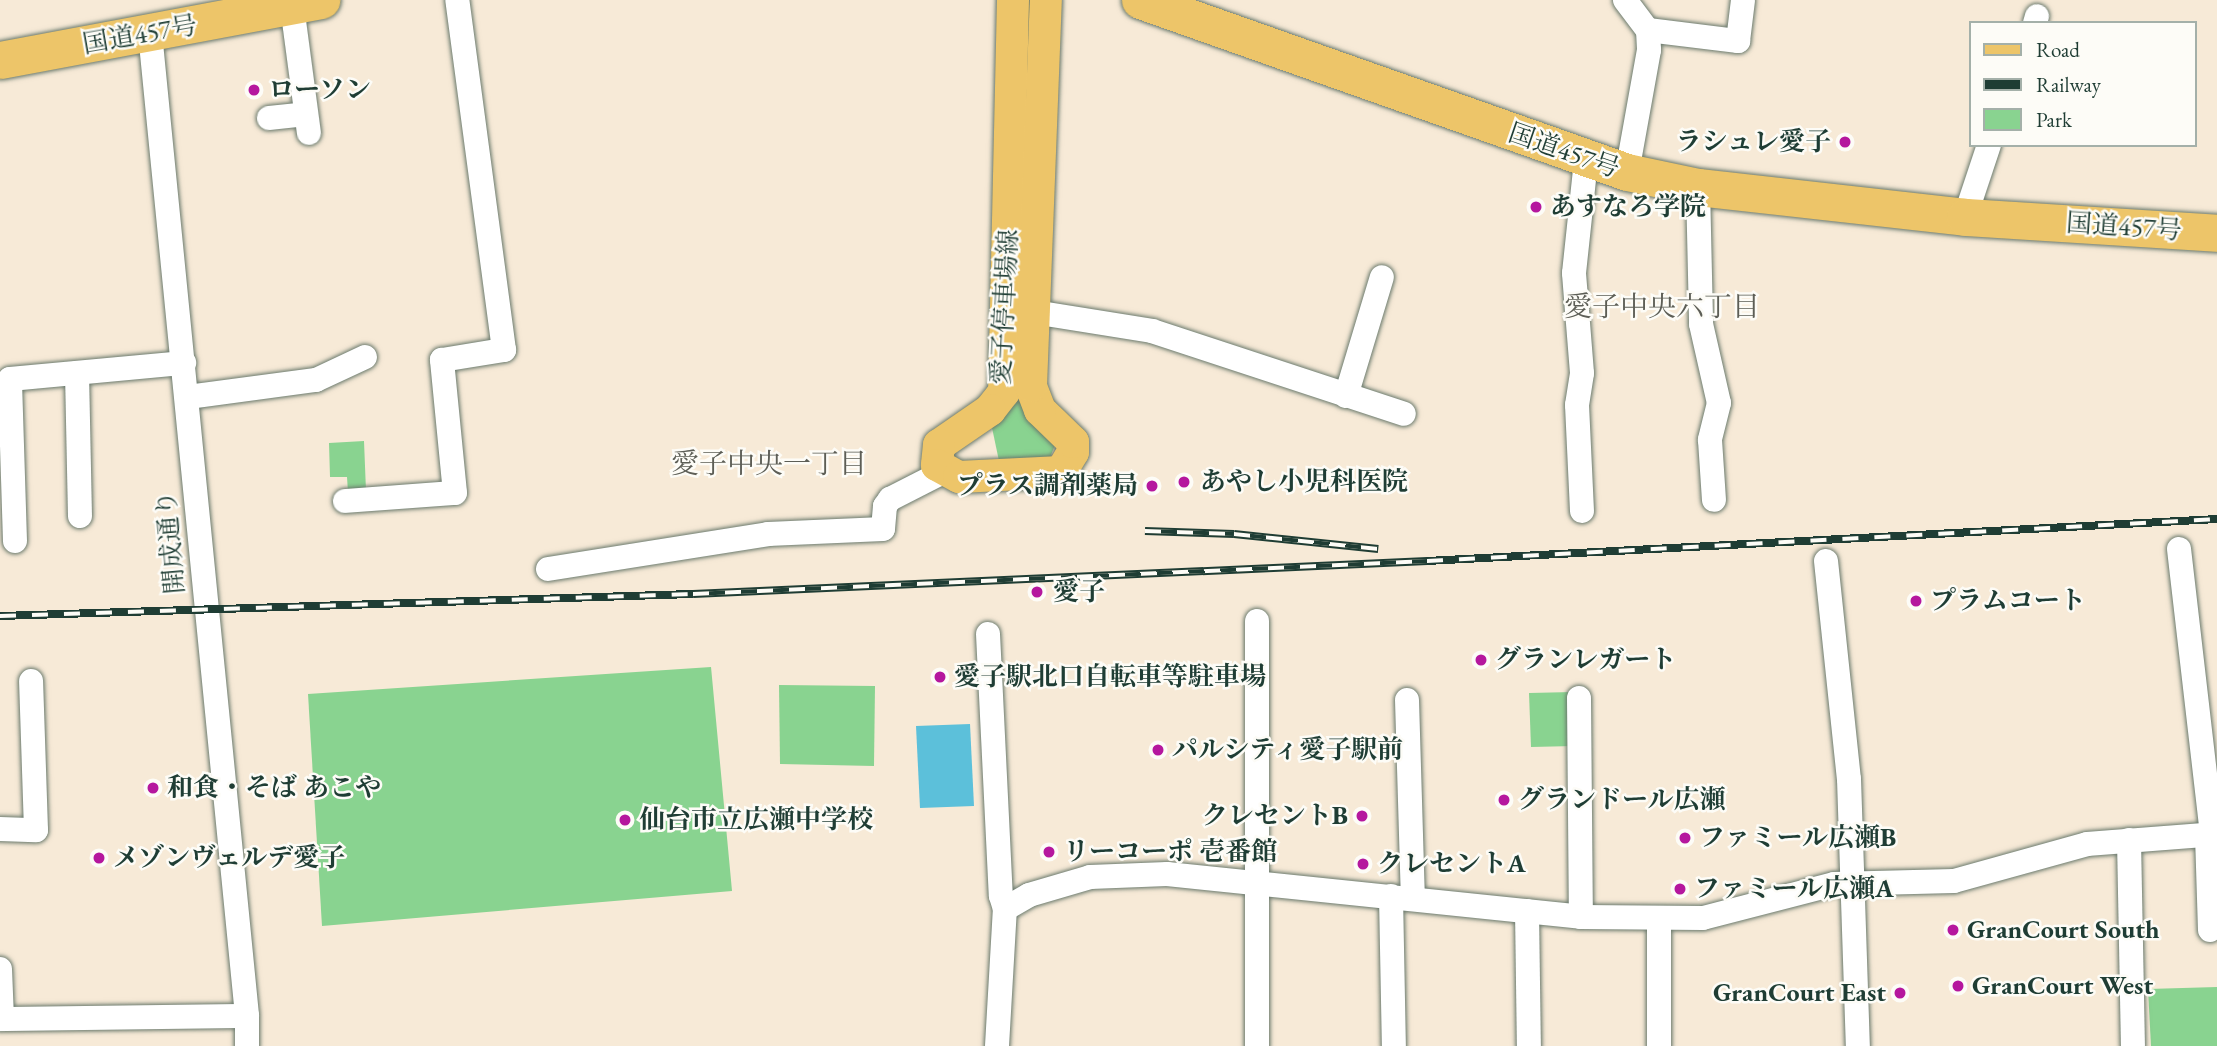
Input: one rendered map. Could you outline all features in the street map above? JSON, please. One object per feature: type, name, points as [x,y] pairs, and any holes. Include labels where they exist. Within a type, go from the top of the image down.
[{"type":"highway","name":"国道457号","points":[[1140,0],[1586,161],[1627,173],[1698,187],[1965,217],[2217,233]]},
{"type":"highway","name":"国道457号","points":[[0,60],[306,3]]},
{"type":"main road","name":"愛子停車場線","points":[[1013,0],[1004,391],[990,410],[939,445],[935,456],[943,472],[959,477],[1060,472],[1069,463],[1073,442],[1034,399],[1034,312],[1046,0]]},
{"type":"street","points":[[345,501],[455,494],[442,360],[504,350],[457,0]]},
{"type":"street","points":[[1625,0],[1648,30],[1649,50],[1627,173]]},
{"type":"street","points":[[1648,30],[1738,41],[1743,0]]},
{"type":"street","points":[[269,118],[308,124],[306,3]]},
{"type":"street","name":"開成通り","points":[[150,33],[188,397],[247,1016],[247,1046]]},
{"type":"street","points":[[1965,217],[1988,147]]},
{"type":"street","points":[[1581,511],[1577,405],[1582,373],[1574,273],[1586,161]]},
{"type":"street","points":[[1698,187],[1701,324],[1719,403],[1710,440],[1714,500]]},
{"type":"street","points":[[1346,397],[1382,277]]},
{"type":"street","points":[[1034,312],[1152,331],[1404,414]]},
{"type":"street","points":[[188,397],[316,380],[365,357]]},
{"type":"street","points":[[17,542],[10,379],[184,363]]},
{"type":"street","points":[[77,373],[80,516]]},
{"type":"street","points":[[548,569],[768,534],[883,529],[885,506],[890,499],[943,472]]},
{"type":"street","points":[[2179,549],[2212,835],[2210,930]]},
{"type":"street","points":[[1826,561],[1855,883],[1858,1046]]},
{"type":"street","points":[[1257,621],[1257,1046]]},
{"type":"street","points":[[988,634],[1001,896],[1006,909],[997,1046]]},
{"type":"street","points":[[0,829],[36,830],[31,681]]},
{"type":"street","points":[[1579,698],[1581,917]]},
{"type":"street","points":[[1394,1046],[1402,897],[1407,700]]},
{"type":"street","points":[[1006,909],[1029,895],[1090,877],[1167,874],[1257,881],[1581,917],[1658,919],[1735,912],[1834,884],[1954,881],[2087,844],[2212,835]]},
{"type":"street","points":[[2129,840],[2133,1046]]},
{"type":"street","points":[[1527,911],[1530,1046]]},
{"type":"street","points":[[1658,919],[1659,1046]]},
{"type":"street","points":[[0,969],[1,1019],[247,1016]]},
{"type":"green space","points":[[1018,396],[1055,445],[1049,460],[999,461],[991,423]]},
{"type":"green space","points":[[364,441],[366,491],[348,492],[347,477],[330,477],[329,443]]},
{"type":"green space","points":[[711,667],[732,891],[322,926],[308,694]]},
{"type":"green space","points":[[779,685],[875,686],[874,766],[780,764]]},
{"type":"green space","points":[[1573,692],[1574,746],[1531,747],[1529,693]]},
{"type":"green space","points":[[2217,987],[2217,1046],[2151,1046],[2148,989]]},
{"type":"water","points":[[970,724],[974,806],[920,808],[916,726]]},
{"type":"railway","points":[[0,616],[693,594],[1427,561],[2217,519]]},
{"type":"railway","points":[[1145,531],[1234,534],[1378,549]]},
{"type":"place","name":"ローソン","points":[[254,90]]},
{"type":"place","name":"ラシュレ愛子","points":[[1845,142]]},
{"type":"place","name":"あすなろ学院","points":[[1536,207]]},
{"type":"place","name":"あやし小児科医院","points":[[1184,482]]},
{"type":"place","name":"プラス調剤薬局","points":[[1152,486]]},
{"type":"place","name":"愛子","points":[[1037,592]]},
{"type":"place","name":"プラムコート","points":[[1916,601]]},
{"type":"place","name":"グランレガート","points":[[1481,660]]},
{"type":"place","name":"愛子駅北口自転車等駐車場","points":[[940,677]]},
{"type":"place","name":"パルシティ愛子駅前","points":[[1158,750]]},
{"type":"place","name":"和食・そば あこや","points":[[153,788]]},
{"type":"place","name":"グランドール広瀬","points":[[1504,800]]},
{"type":"place","name":"クレセントB","points":[[1362,816]]},
{"type":"place","name":"仙台市立広瀬中学校","points":[[625,820]]},
{"type":"place","name":"ファミール広瀬B","points":[[1685,838]]},
{"type":"place","name":"リーコーポ 壱番館","points":[[1049,852]]},
{"type":"place","name":"メゾンヴェルデ愛子","points":[[99,858]]},
{"type":"place","name":"クレセントA","points":[[1363,864]]},
{"type":"place","name":"ファミール広瀬A","points":[[1680,889]]},
{"type":"place","name":"GranCourt South","points":[[1953,930]]},
{"type":"place","name":"GranCourt West","points":[[1958,986]]},
{"type":"place","name":"GranCourt East","points":[[1900,993]]},
{"type":"district","name":"愛子中央六丁目","points":[[1662,306]]},
{"type":"district","name":"愛子中央一丁目","points":[[769,463]]}]
